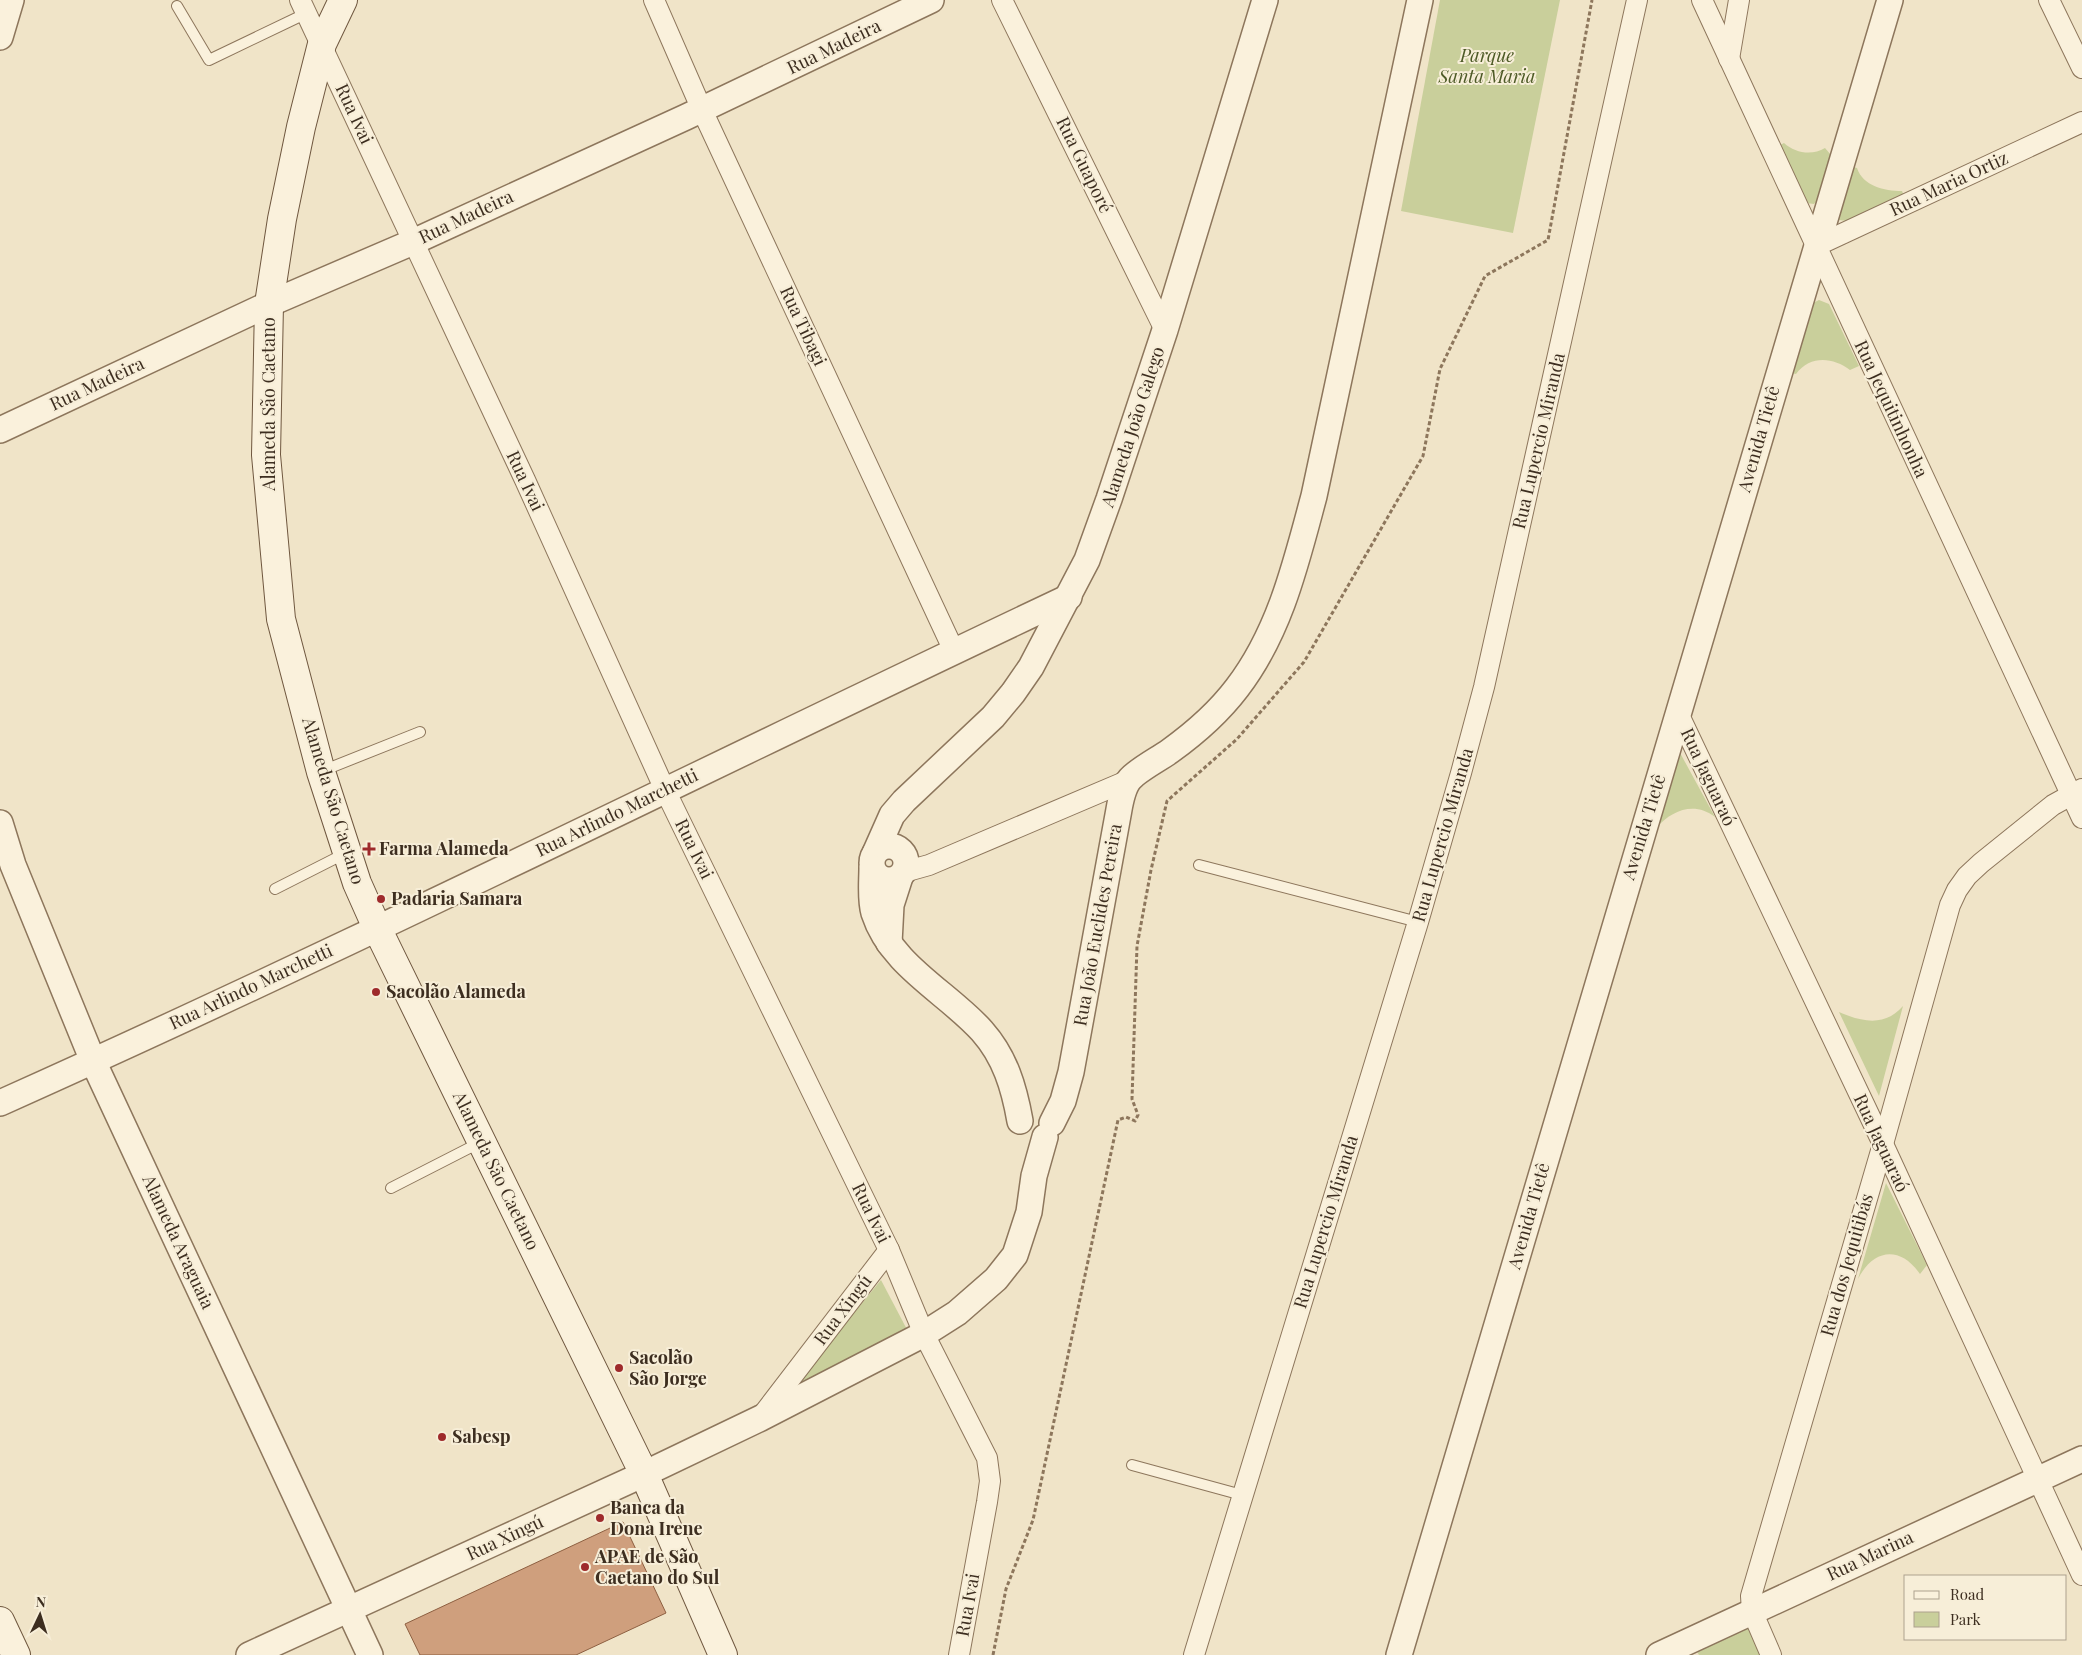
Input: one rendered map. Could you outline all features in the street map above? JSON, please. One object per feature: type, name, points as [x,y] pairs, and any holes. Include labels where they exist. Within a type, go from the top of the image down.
[{"type":"main road","name":"Alameda São Caetano","points":[[343,0],[322,44],[301,127],[282,219],[269,304],[266,454],[281,619],[321,772],[357,883],[377,928],[644,1474],[723,1655]]},
{"type":"main road","points":[[0,1621],[16,1655]]},
{"type":"street","points":[[0,37],[11,0]]},
{"type":"street","name":"Rua Tibagi","points":[[654,0],[702,110],[954,651]]},
{"type":"street","name":"Rua Madeira","points":[[0,430],[269,304],[413,242],[702,110],[931,0]]},
{"type":"street","name":"Rua Guaporé","points":[[1002,0],[1165,330]]},
{"type":"street","name":"Alameda João Galego","points":[[1036,1122],[1013,1086],[1002,1061],[981,1030],[900,957],[889,943],[874,913],[872,900],[874,859],[889,821],[904,801],[993,717],[1013,693],[1031,667],[1088,560],[1165,330],[1265,0]]},
{"type":"street","points":[[903,864],[939,861],[1129,780],[1186,740],[1212,716],[1231,695],[1256,659],[1273,629],[1284,600],[1295,569],[1314,496],[1420,0]]},
{"type":"street","name":"Rua Jequitinhonha","points":[[1702,0],[1816,246],[2076,792],[2082,818]]},
{"type":"street","points":[[1729,59],[1740,0]]},
{"type":"street","name":"Avenida Tietê","points":[[1399,1655],[1890,0]]},
{"type":"street","points":[[2048,0],[2082,68]]},
{"type":"street","name":"Rua Lupercio Miranda","points":[[1194,1655],[1418,922],[1461,773],[1484,687],[1639,2]]},
{"type":"street","name":"Rua Ivai","points":[[303,6],[525,480],[665,790],[889,1250],[924,1334],[987,1458],[990,1480],[959,1655]]},
{"type":"street","name":"Rua Maria Ortiz","points":[[1816,246],[2082,122]]},
{"type":"street","name":"Rua Arlindo Marchetti","points":[[0,1103],[93,1062],[377,928],[1069,597]]},
{"type":"street","name":"Rua Jaguaraó","points":[[1678,713],[1883,1144],[2082,1575]]},
{"type":"street","name":"Rua João Euclides Pereira","points":[[1036,1122],[1063,1101],[1071,1072],[1118,815],[1121,800],[1129,780]]},
{"type":"street","name":"Rua dos Jequitibás","points":[[1752,1611],[1751,1596],[1883,1144],[1950,905],[1957,890],[1967,876],[2053,805],[2076,792]]},
{"type":"street","points":[[889,943],[891,905],[903,864],[901,820],[904,801]]},
{"type":"street","name":"Alameda Araguaia","points":[[0,823],[13,865],[93,1062],[370,1655]]},
{"type":"street","points":[[874,859],[887,846],[898,848],[903,864]]},
{"type":"street","points":[[924,1334],[956,1314],[979,1295],[996,1279],[1015,1256],[1029,1212],[1034,1176],[1036,1122]]},
{"type":"street","name":"Rua Xingú","points":[[761,1418],[889,1250]]},
{"type":"street","name":"Rua Xingú","points":[[249,1655],[644,1474],[761,1418],[924,1334]]},
{"type":"street","name":"Rua Marina","points":[[1659,1655],[1686,1650],[1752,1611],[2082,1459]]},
{"type":"street","points":[[1752,1611],[1772,1655]]},
{"type":"lane","points":[[177,6],[209,60],[303,6]]},
{"type":"lane","points":[[321,772],[420,732]]},
{"type":"lane","points":[[275,889],[347,853]]},
{"type":"lane","points":[[1199,865],[1418,922]]},
{"type":"lane","points":[[391,1188],[482,1142]]},
{"type":"lane","points":[[1132,1466],[1242,1495]]},
{"type":"path","points":[[993,1655],[1006,1589],[1033,1520],[1118,1120],[1126,1117],[1135,1121],[1138,1115],[1132,1099],[1137,946],[1151,870],[1167,801],[1238,739],[1304,662],[1423,456],[1440,369],[1485,276],[1548,240],[1592,0]]},
{"type":"green space","name":"Parque Santa Maria","points":[[1440,0],[1560,0],[1513,233],[1401,211]]},
{"type":"green space","points":[[1784,143],[1798,151],[1809,153],[1825,148],[1831,155],[1818,200],[1814,204],[1806,203],[1778,146]]},
{"type":"green space","points":[[1851,166],[1857,168],[1869,183],[1888,190],[1902,191],[1904,196],[1847,221],[1839,220],[1837,215]]},
{"type":"green space","points":[[1819,300],[1829,304],[1859,366],[1850,370],[1836,362],[1822,360],[1808,364],[1796,374],[1791,373],[1813,303]]},
{"type":"green space","points":[[1679,751],[1715,817],[1700,809],[1684,810],[1670,816],[1657,827]]},
{"type":"green space","points":[[1903,1006],[1879,1096],[1839,1012],[1873,1021],[1889,1017]]},
{"type":"green space","points":[[1886,1183],[1927,1265],[1920,1274],[1904,1258],[1887,1254],[1871,1261],[1858,1279]]},
{"type":"green space","points":[[881,1280],[912,1339],[779,1404]]},
{"type":"green space","points":[[1748,1627],[1761,1655],[1699,1655],[1696,1650]]},
{"type":"building","name":"APAE de São Caetano do Sul","points":[[623,1522],[666,1613],[576,1655],[420,1655],[405,1624]]},
{"type":"place","name":"Farma Alameda","points":[[369,849]]},
{"type":"place","name":"Padaria Samara","points":[[381,899]]},
{"type":"place","name":"Sacolão Alameda","points":[[376,992]]},
{"type":"place","name":"Sacolão São Jorge","points":[[619,1368]]},
{"type":"place","name":"Sabesp","points":[[442,1437]]},
{"type":"place","name":"Banca da Dona Irene","points":[[600,1518]]},
{"type":"place","name":"APAE de São Caetano do Sul","points":[[585,1567]]}]
